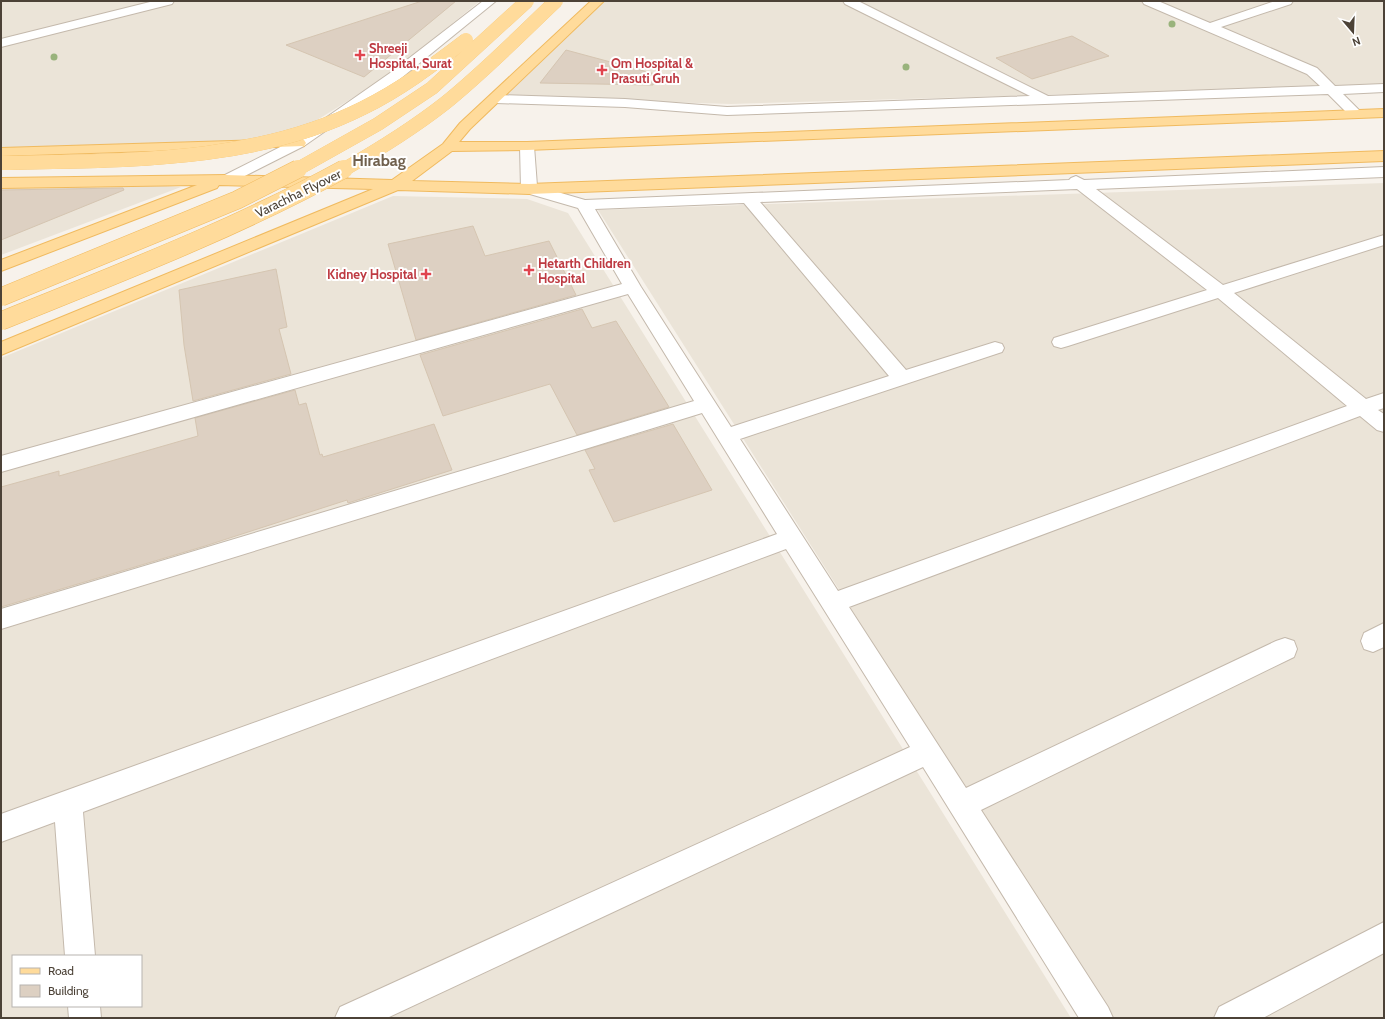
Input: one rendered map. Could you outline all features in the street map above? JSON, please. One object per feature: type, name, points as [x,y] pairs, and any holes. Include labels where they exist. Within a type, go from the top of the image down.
[{"type":"main road","points":[[1,163],[132,159],[190,154],[234,148],[312,129],[346,117],[402,86],[519,1]]},
{"type":"main road","name":"Varachha Flyover","points":[[1,297],[237,200],[318,159],[378,124],[432,88],[527,1]]},
{"type":"main road","name":"Varachha Flyover","points":[[1,321],[137,266],[254,214],[346,168],[404,133],[460,92],[556,1]]},
{"type":"main road","points":[[1,349],[396,184],[448,147],[465,126],[496,99],[598,1]]},
{"type":"main road","points":[[448,147],[527,146],[1384,113]]},
{"type":"main road","points":[[1,152],[299,142]]},
{"type":"main road","points":[[1,183],[226,180],[529,189],[1384,156]]},
{"type":"main road","points":[[1,266],[226,180]]},
{"type":"street","points":[[1,43],[168,1]]},
{"type":"street","points":[[226,180],[299,142],[395,76],[490,1]]},
{"type":"street","points":[[849,1],[1045,99]]},
{"type":"street","points":[[1148,1],[1312,71],[1356,114]]},
{"type":"street","points":[[1210,27],[1287,1]]},
{"type":"street","points":[[496,99],[625,103],[727,111],[1384,88]]},
{"type":"street","points":[[527,146],[529,189],[584,205],[1384,172]]},
{"type":"street","points":[[1060,168],[1080,185],[1221,292],[1384,425]]},
{"type":"street","points":[[748,198],[903,379]]},
{"type":"street","points":[[584,205],[632,288],[1097,1018]]},
{"type":"street","points":[[1061,342],[1384,240]]},
{"type":"street","points":[[1,464],[632,288]]},
{"type":"street","points":[[726,436],[995,348]]},
{"type":"street","points":[[833,603],[1384,400]]},
{"type":"street","points":[[1,619],[707,404]]},
{"type":"street","points":[[1,828],[790,538]]},
{"type":"street","points":[[961,806],[1285,649]]},
{"type":"street","points":[[351,1018],[927,752]]},
{"type":"street","points":[[68,803],[80,955]]},
{"type":"street","points":[[1230,1018],[1384,937]]},
{"type":"street","points":[[84,1007],[85,1018]]},
{"type":"shaded area","points":[[1,1],[480,1],[386,77],[306,127],[260,141],[1,149]]},
{"type":"shaded area","points":[[602,1],[1384,1],[1384,85],[731,104],[502,97]]},
{"type":"shaded area","points":[[1384,183],[1384,1018],[1111,1018],[598,210]]},
{"type":"shaded area","points":[[137,184],[181,187],[1,255],[1,186]]},
{"type":"shaded area","points":[[393,196],[527,199],[568,213],[1071,1018],[1,1018],[1,358]]},
{"type":"building","points":[[422,1],[456,1],[364,77],[286,45]]},
{"type":"building","points":[[1072,36],[1109,56],[1032,79],[996,58]]},
{"type":"building","points":[[566,50],[655,74],[653,85],[540,83]]},
{"type":"building","points":[[123,188],[124,190],[1,240],[1,190]]},
{"type":"building","points":[[473,226],[485,256],[549,241],[576,295],[416,340],[388,244]]},
{"type":"building","points":[[276,269],[287,327],[279,329],[291,374],[193,401],[184,345],[179,290]]},
{"type":"building","points":[[582,309],[592,328],[616,321],[669,407],[577,435],[550,384],[443,416],[420,355]]},
{"type":"building","points":[[295,390],[299,405],[306,403],[320,455],[322,454],[323,457],[434,424],[452,470],[348,503],[347,500],[205,546],[1,607],[1,487],[59,471],[59,476],[198,436],[195,418]]},
{"type":"building","points":[[673,424],[712,490],[614,522],[589,470],[595,469],[585,450]]},
{"type":"place","name":"Shreeji Hospital, Surat","points":[[360,55]]},
{"type":"place","name":"Om Hospital & Prasuti Gruh","points":[[602,70]]},
{"type":"place","name":"Hetarth Children Hospital","points":[[529,270]]},
{"type":"place","name":"Kidney Hospital","points":[[426,274]]},
{"type":"district","name":"Hirabag","points":[[379,160]]}]
